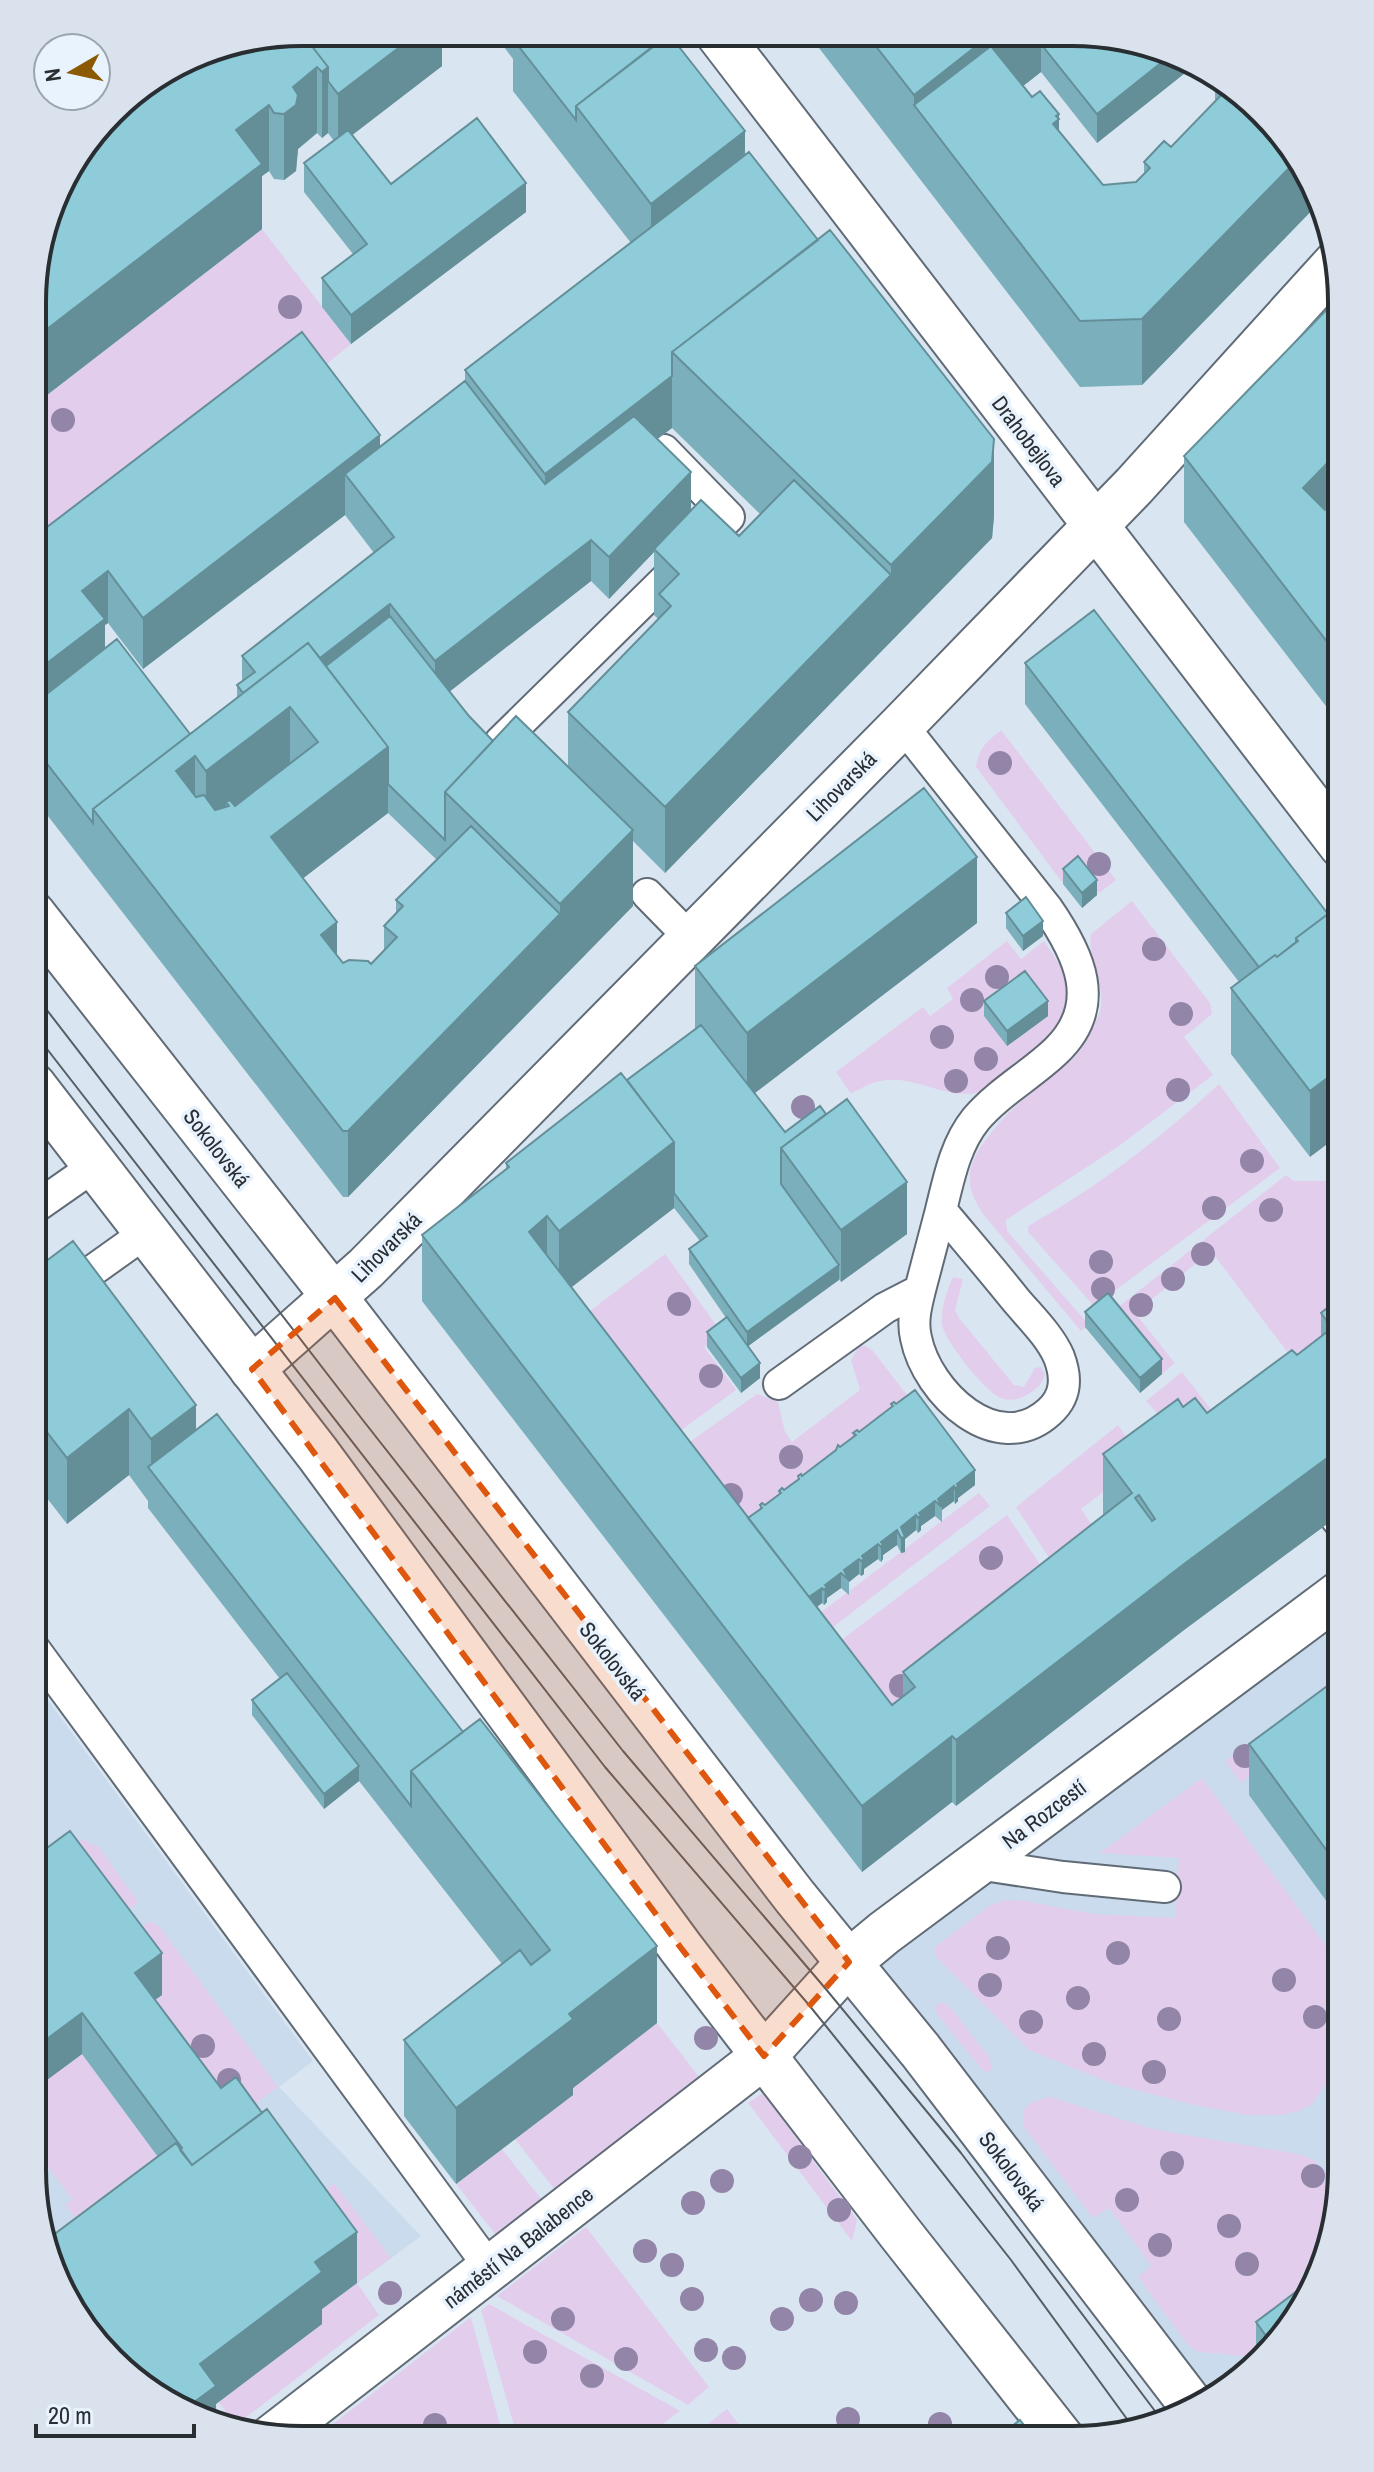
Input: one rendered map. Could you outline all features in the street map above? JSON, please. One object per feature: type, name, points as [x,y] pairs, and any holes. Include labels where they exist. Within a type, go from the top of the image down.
[{"type":"street","name":"Drahobejlova","points":[[727,46],[1328,828]]},
{"type":"street","name":"Lihovarská","points":[[252,1369],[335,1298],[902,725],[1094,526],[1326,274]]},
{"type":"street","name":"Sokolovská","points":[[46,931],[335,1298],[795,1897],[920,2050],[1187,2399]]},
{"type":"street","points":[[46,1102],[318,1454],[681,1948],[1052,2426]]},
{"type":"street","name":"Na Rozcestí","points":[[764,2056],[849,1962],[1327,1603]]},
{"type":"street","name":"náměstí Na Balabence","points":[[288,2425],[764,2056]]},
{"type":"lane","points":[[526,771],[500,742],[729,517],[664,450]]},
{"type":"lane","points":[[902,725],[1032,888],[1068,938],[1081,971],[1084,995],[1081,1013],[1057,1051],[976,1119],[960,1144],[941,1210],[914,1318],[919,1351],[938,1383],[970,1416],[993,1427],[1016,1429],[1043,1417],[1057,1405],[1065,1388],[1064,1371],[1042,1331],[941,1210]]},
{"type":"lane","points":[[647,894],[691,939]]},
{"type":"lane","points":[[46,1200],[96,1165]]},
{"type":"lane","points":[[46,1304],[148,1231]]},
{"type":"lane","points":[[779,1384],[885,1308],[920,1290]]},
{"type":"lane","points":[[46,1665],[490,2268]]},
{"type":"lane","points":[[977,1864],[1063,1877],[1165,1887]]},
{"type":"highlighted area","points":[[335,1298],[849,1962],[764,2056],[681,1948],[252,1369]]},
{"type":"shaded area","points":[[262,229],[351,344],[302,384],[46,541],[46,396]]},
{"type":"shaded area","points":[[1001,730],[1116,880],[1099,893],[1079,869],[1062,882],[976,767],[981,750]]},
{"type":"shaded area","points":[[1132,901],[1210,1003],[1212,1014],[1184,1037],[1213,1075],[1119,1146],[1006,1220],[1007,1231],[1089,1325],[1081,1331],[983,1214],[970,1186],[971,1169],[978,1152],[997,1125],[1070,1062],[1086,1041],[1101,1007],[1091,934]]},
{"type":"shaded area","points":[[1007,941],[1021,959],[1044,941],[1063,973],[1067,992],[1064,1010],[1056,1026],[1031,1055],[987,1090],[974,1094],[947,1092],[893,1080],[872,1083],[851,1094],[836,1072],[923,1007],[930,1016],[953,999],[947,988]]},
{"type":"shaded area","points":[[1219,1084],[1280,1168],[1094,1306],[1028,1232],[1028,1226],[1128,1161]]},
{"type":"shaded area","points":[[1286,1175],[1294,1181],[1328,1181],[1327,1343],[1298,1366],[1211,1251],[1135,1313],[1175,1363],[1162,1374],[1112,1312]]},
{"type":"shaded area","points":[[665,1254],[722,1333],[704,1347],[736,1390],[669,1439],[578,1320]]},
{"type":"shaded area","points":[[953,1277],[963,1279],[955,1310],[959,1318],[1014,1385],[1024,1387],[1035,1368],[1041,1367],[1044,1377],[1033,1391],[1016,1399],[1001,1398],[985,1386],[958,1354],[942,1325],[943,1306]]},
{"type":"shaded area","points":[[859,1346],[873,1351],[910,1399],[739,1531],[677,1451],[757,1394],[778,1402],[785,1432],[792,1442],[860,1390],[851,1360]]},
{"type":"shaded area","points":[[1182,1372],[1244,1452],[1162,1419],[1146,1401]]},
{"type":"shaded area","points":[[1118,1425],[1143,1462],[1081,1509],[1109,1550],[1066,1584],[1016,1507]]},
{"type":"shaded area","points":[[979,1493],[990,1506],[819,1638],[808,1622]]},
{"type":"shaded area","points":[[1007,1515],[1057,1590],[884,1726],[828,1650]]},
{"type":"shaded area","points":[[1327,1633],[1327,2186],[1323,2220],[1302,2283],[1285,2312],[1253,2351],[1228,2373],[1199,2393],[876,1967]]},
{"type":"shaded area","points":[[1327,1687],[1327,1718],[1241,1783],[1225,1761]]},
{"type":"shaded area","points":[[46,1698],[313,2061],[279,2087],[421,2236],[316,2314],[63,2260],[51,2220],[46,2170]]},
{"type":"shaded area","points":[[1202,1778],[1327,1947],[1327,2082],[1312,2104],[1281,2115],[1248,2115],[1113,2084],[1029,2050],[936,1957],[934,1948],[990,1905],[1006,1900],[1093,1914],[1175,1918],[1179,1858],[1100,1853]]},
{"type":"shaded area","points":[[81,1839],[99,1847],[138,1902],[111,1926],[72,1840]]},
{"type":"shaded area","points":[[150,1921],[159,1926],[278,2087],[221,2129],[122,1941]]},
{"type":"shaded area","points":[[939,2003],[951,2008],[989,2057],[992,2069],[989,2072],[983,2071],[936,2013],[935,2006]]},
{"type":"shaded area","points":[[657,2023],[700,2078],[555,2190],[515,2139],[569,2090]]},
{"type":"shaded area","points":[[82,2054],[182,2190],[101,2251],[65,2205],[72,2199],[46,2164],[46,2081]]},
{"type":"shaded area","points":[[763,2093],[857,2220],[852,2241],[748,2103]]},
{"type":"shaded area","points":[[1050,2097],[1152,2129],[1303,2155],[1315,2161],[1326,2191],[1323,2220],[1314,2252],[1307,2269],[1301,2274],[1304,2278],[1302,2283],[1285,2312],[1248,2356],[1198,2352],[1188,2345],[1138,2277],[1151,2266],[1109,2208],[1093,2218],[1023,2126],[1025,2108],[1037,2100]]},
{"type":"shaded area","points":[[502,2149],[542,2200],[496,2235],[456,2184]]},
{"type":"shaded area","points":[[334,2183],[391,2258],[357,2283],[379,2315],[244,2419],[236,2417],[228,2414],[218,2401],[301,2207]]},
{"type":"shaded area","points":[[586,2227],[709,2387],[688,2405],[497,2296]]},
{"type":"shaded area","points":[[489,2304],[680,2411],[660,2426],[514,2426],[481,2310]]},
{"type":"shaded area","points":[[471,2317],[500,2426],[330,2426]]},
{"type":"shaded area","points":[[727,2409],[740,2426],[705,2426]]},
{"type":"building","points":[[312,46],[328,67],[322,72],[317,67],[293,87],[298,95],[296,105],[284,114],[274,113],[269,105],[236,130],[262,164],[46,330],[48,269],[55,236],[72,189],[110,133],[160,89],[189,72],[252,51]]},
{"type":"building","points":[[312,46],[401,46],[338,94],[328,81],[328,67]]},
{"type":"building","points":[[518,46],[654,46],[576,106],[576,120]]},
{"type":"building","points":[[654,46],[678,46],[745,131],[651,204],[576,106]]},
{"type":"building","points":[[876,46],[976,46],[914,95]]},
{"type":"building","points":[[991,46],[1032,97],[1040,91],[1059,114],[1056,116],[1059,119],[1053,124],[1103,185],[1136,182],[1150,168],[1144,162],[1164,141],[1171,147],[1221,95],[1264,133],[1289,168],[1142,319],[1080,321],[914,105]]},
{"type":"building","points":[[1043,46],[1122,51],[1161,63],[1097,114]]},
{"type":"building","points":[[477,118],[526,183],[351,315],[322,278],[367,244],[304,163],[348,130],[391,184]]},
{"type":"building","points":[[749,152],[818,240],[672,352],[672,376],[545,474],[465,370]]},
{"type":"building","points":[[830,230],[994,439],[992,462],[891,565],[672,352]]},
{"type":"building","points":[[1328,308],[1328,462],[1303,488],[1325,510],[1328,508],[1328,643],[1184,456]]},
{"type":"building","points":[[302,332],[380,435],[143,618],[108,571],[82,591],[105,619],[46,664],[46,528]]},
{"type":"building","points":[[465,381],[545,484],[634,416],[691,472],[609,557],[591,540],[435,661],[390,604],[320,658],[308,643],[243,693],[237,685],[255,672],[242,656],[394,537],[345,474]]},
{"type":"building","points":[[794,480],[891,575],[665,807],[568,712],[671,606],[659,594],[679,574],[654,549],[701,500],[739,536]]},
{"type":"building","points":[[1094,610],[1328,914],[1277,957],[1275,955],[1259,967],[1025,663]]},
{"type":"building","points":[[390,616],[469,716],[493,741],[445,792],[445,840],[388,784],[388,747],[326,666]]},
{"type":"building","points":[[117,639],[190,734],[93,809],[93,823],[46,762],[46,695]]},
{"type":"building","points":[[308,643],[388,747],[271,837],[337,922],[321,935],[343,963],[349,960],[368,961],[371,964],[397,937],[384,926],[403,906],[396,900],[471,826],[560,914],[348,1131],[343,1131],[93,809]],"holes":[[[290,707],[318,742],[235,806],[230,800],[226,802],[229,806],[215,810],[204,795],[196,797],[176,771],[195,756],[206,771]]]},
{"type":"building","points":[[516,716],[633,830],[560,904],[445,792]]},
{"type":"building","points":[[924,788],[977,857],[747,1033],[695,966]]},
{"type":"building","points":[[1078,856],[1097,880],[1082,893],[1063,869]]},
{"type":"building","points":[[1026,897],[1043,921],[1023,936],[1006,913]]},
{"type":"building","points":[[1328,914],[1328,1078],[1310,1091],[1231,988],[1298,941],[1296,938]]},
{"type":"building","points":[[1025,971],[1048,1001],[1007,1031],[984,1001]]},
{"type":"building","points":[[701,1025],[785,1132],[820,1106],[826,1114],[781,1148],[781,1184],[839,1265],[747,1332],[689,1249],[707,1236],[674,1193],[674,1142],[627,1080]]},
{"type":"building","points":[[621,1073],[674,1142],[559,1231],[547,1216],[529,1232],[892,1705],[915,1687],[903,1672],[1132,1493],[1103,1454],[1178,1399],[1183,1407],[1195,1398],[1207,1413],[1292,1350],[1297,1355],[1327,1332],[1327,1458],[956,1740],[952,1736],[862,1806],[422,1235],[509,1167],[506,1163]],"holes":[[[1139,1495],[1155,1519],[1152,1521],[1135,1498]]]},
{"type":"building","points":[[847,1099],[907,1182],[841,1230],[781,1148]]},
{"type":"building","points":[[73,1241],[196,1405],[151,1439],[129,1409],[67,1458],[46,1431],[46,1261]]},
{"type":"building","points":[[1108,1293],[1162,1359],[1140,1378],[1085,1312]]},
{"type":"building","points":[[1327,1308],[1327,1322],[1321,1313]]},
{"type":"building","points":[[727,1317],[760,1363],[741,1378],[707,1332]]},
{"type":"building","points":[[915,1390],[975,1470],[955,1489],[954,1486],[938,1499],[942,1507],[935,1501],[919,1513],[918,1518],[916,1515],[901,1527],[905,1537],[901,1538],[897,1530],[881,1542],[881,1547],[878,1544],[862,1556],[864,1559],[859,1559],[844,1570],[849,1580],[841,1573],[825,1585],[824,1590],[822,1588],[809,1597],[748,1518],[762,1508],[762,1503],[765,1505],[781,1493],[782,1488],[784,1490],[799,1479],[798,1476],[836,1450],[838,1445],[840,1447],[856,1435],[853,1433],[859,1432],[893,1406],[891,1404],[896,1404]]},
{"type":"building","points":[[217,1414],[463,1732],[411,1771],[411,1806],[148,1467]]},
{"type":"building","points":[[287,1673],[359,1766],[324,1794],[252,1700]]},
{"type":"building","points":[[1327,1686],[1327,1851],[1249,1744]]},
{"type":"building","points":[[480,1719],[657,1946],[569,2014],[573,2019],[456,2108],[404,2040],[520,1950],[531,1965],[550,1950],[411,1771]]},
{"type":"building","points":[[70,1831],[162,1953],[135,1973],[221,2088],[236,2077],[262,2113],[192,2165],[82,2013],[46,2040],[46,1849]]},
{"type":"building","points":[[267,2109],[357,2232],[315,2262],[322,2272],[200,2364],[216,2386],[195,2402],[146,2373],[110,2339],[72,2283],[55,2234],[176,2143],[192,2165]]},
{"type":"building","points":[[1298,2290],[1266,2336],[1256,2322]]},
{"type":"tram line","points":[[46,1009],[623,1751],[961,2153],[1155,2411]]},
{"type":"tram line","points":[[46,1048],[605,1767],[809,2005],[875,2087],[1011,2260],[1127,2419]]}]
